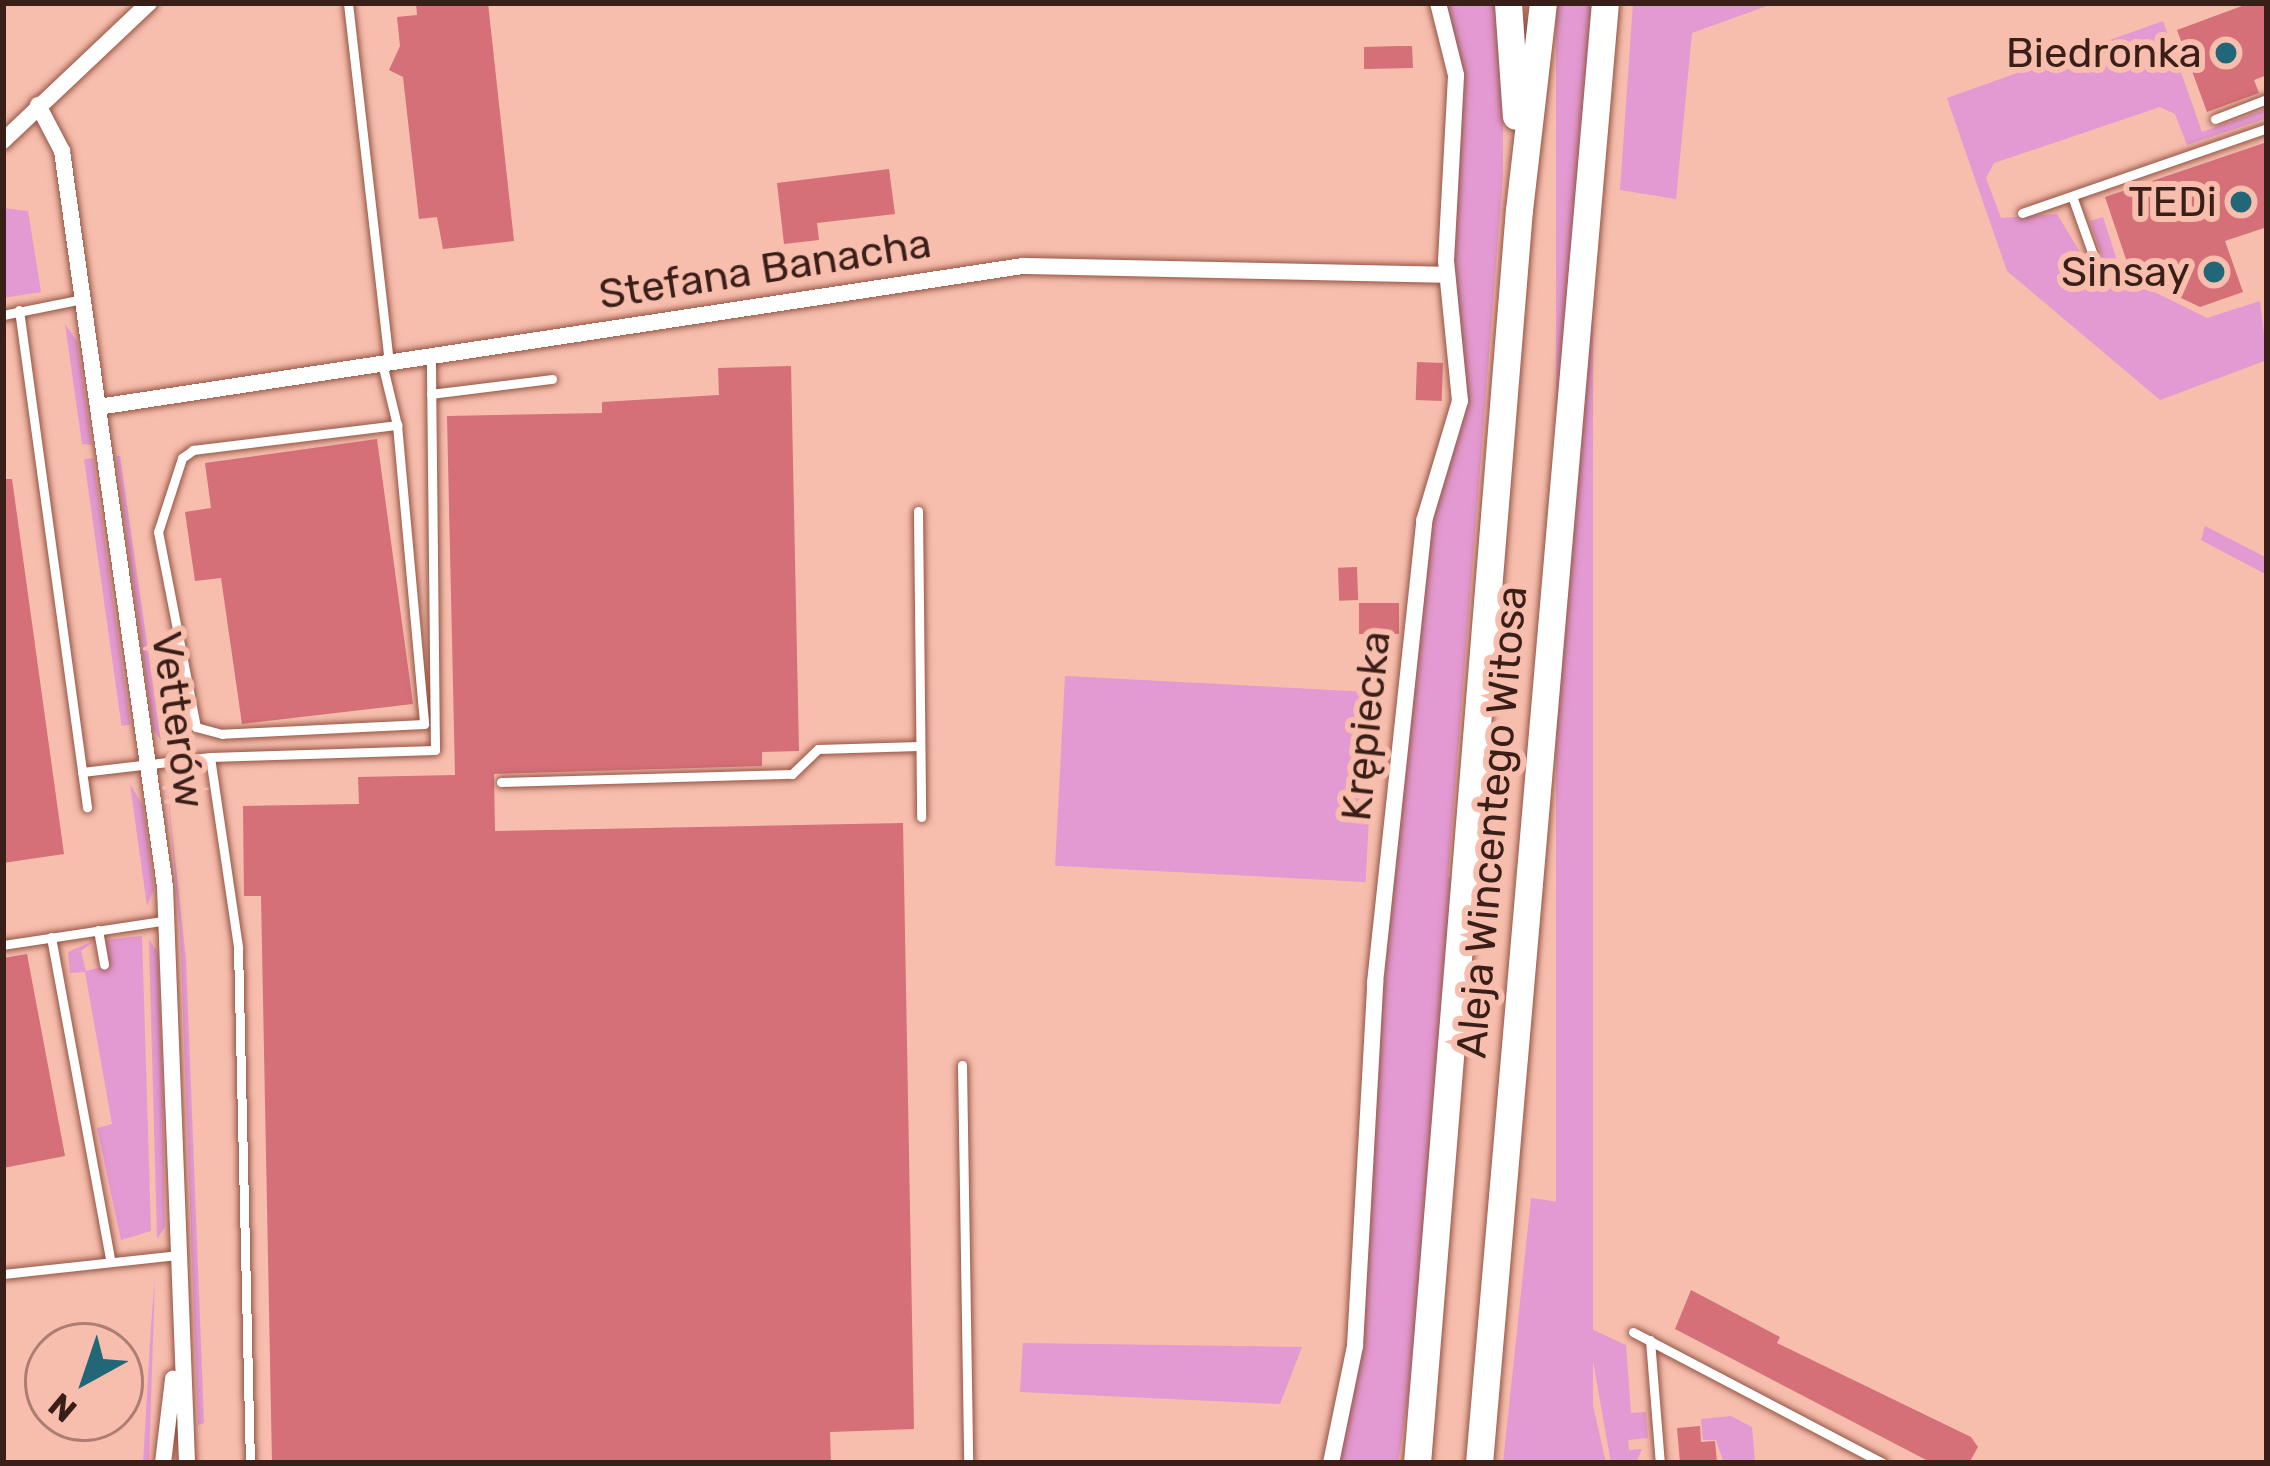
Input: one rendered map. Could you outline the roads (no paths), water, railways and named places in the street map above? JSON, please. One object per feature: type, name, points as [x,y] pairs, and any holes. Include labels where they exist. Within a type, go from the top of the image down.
[{"type":"main road","points":[[1508,3],[1519,210]]},
{"type":"main road","points":[[1519,210],[1543,3]]},
{"type":"main road","name":"Aleja Wincentego Witosa","points":[[1479,1463],[1605,3]]},
{"type":"main road","name":"Aleja Wincentego Witosa","points":[[1417,1463],[1519,210]]},
{"type":"street","points":[[3,141],[149,3]]},
{"type":"street","name":"Krępiecka","points":[[1331,1463],[1355,1346],[1375,983],[1424,521],[1460,401],[1447,275],[1456,75],[1438,3]]},
{"type":"street","name":"Vetterów","points":[[38,105],[60,142],[168,920],[177,1354],[187,1463]]},
{"type":"street","name":"Stefana Banacha","points":[[98,406],[1023,266],[1447,275]]},
{"type":"street","name":"Vetterów","points":[[164,1463],[177,1354]]},
{"type":"lane","points":[[348,3],[386,363],[398,425],[424,724],[222,734],[196,727],[158,532],[182,458],[193,450],[398,425]]},
{"type":"lane","points":[[2216,118],[2267,99]]},
{"type":"lane","points":[[2022,213],[2267,128]]},
{"type":"lane","points":[[2072,196],[2093,255]]},
{"type":"lane","points":[[3,315],[83,299]]},
{"type":"lane","points":[[19,310],[87,807]]},
{"type":"lane","points":[[82,772],[210,757],[435,750],[430,356]]},
{"type":"lane","points":[[431,394],[552,380]]},
{"type":"lane","points":[[918,511],[921,817]]},
{"type":"lane","points":[[501,782],[792,774],[818,748],[919,746]]},
{"type":"lane","points":[[210,757],[238,947],[250,1463]]},
{"type":"lane","points":[[3,945],[168,920]]},
{"type":"lane","points":[[98,930],[104,964]]},
{"type":"lane","points":[[51,937],[110,1260]]},
{"type":"lane","points":[[962,1065],[968,1463]]},
{"type":"lane","points":[[3,1274],[177,1256]]},
{"type":"lane","points":[[1634,1331],[1882,1463]]},
{"type":"lane","points":[[1650,1340],[1660,1463]]},
{"type":"place","name":"Biedronka","points":[[2226,53]]},
{"type":"place","name":"TEDi","points":[[2241,202]]},
{"type":"place","name":"Sinsay","points":[[2214,272]]}]
